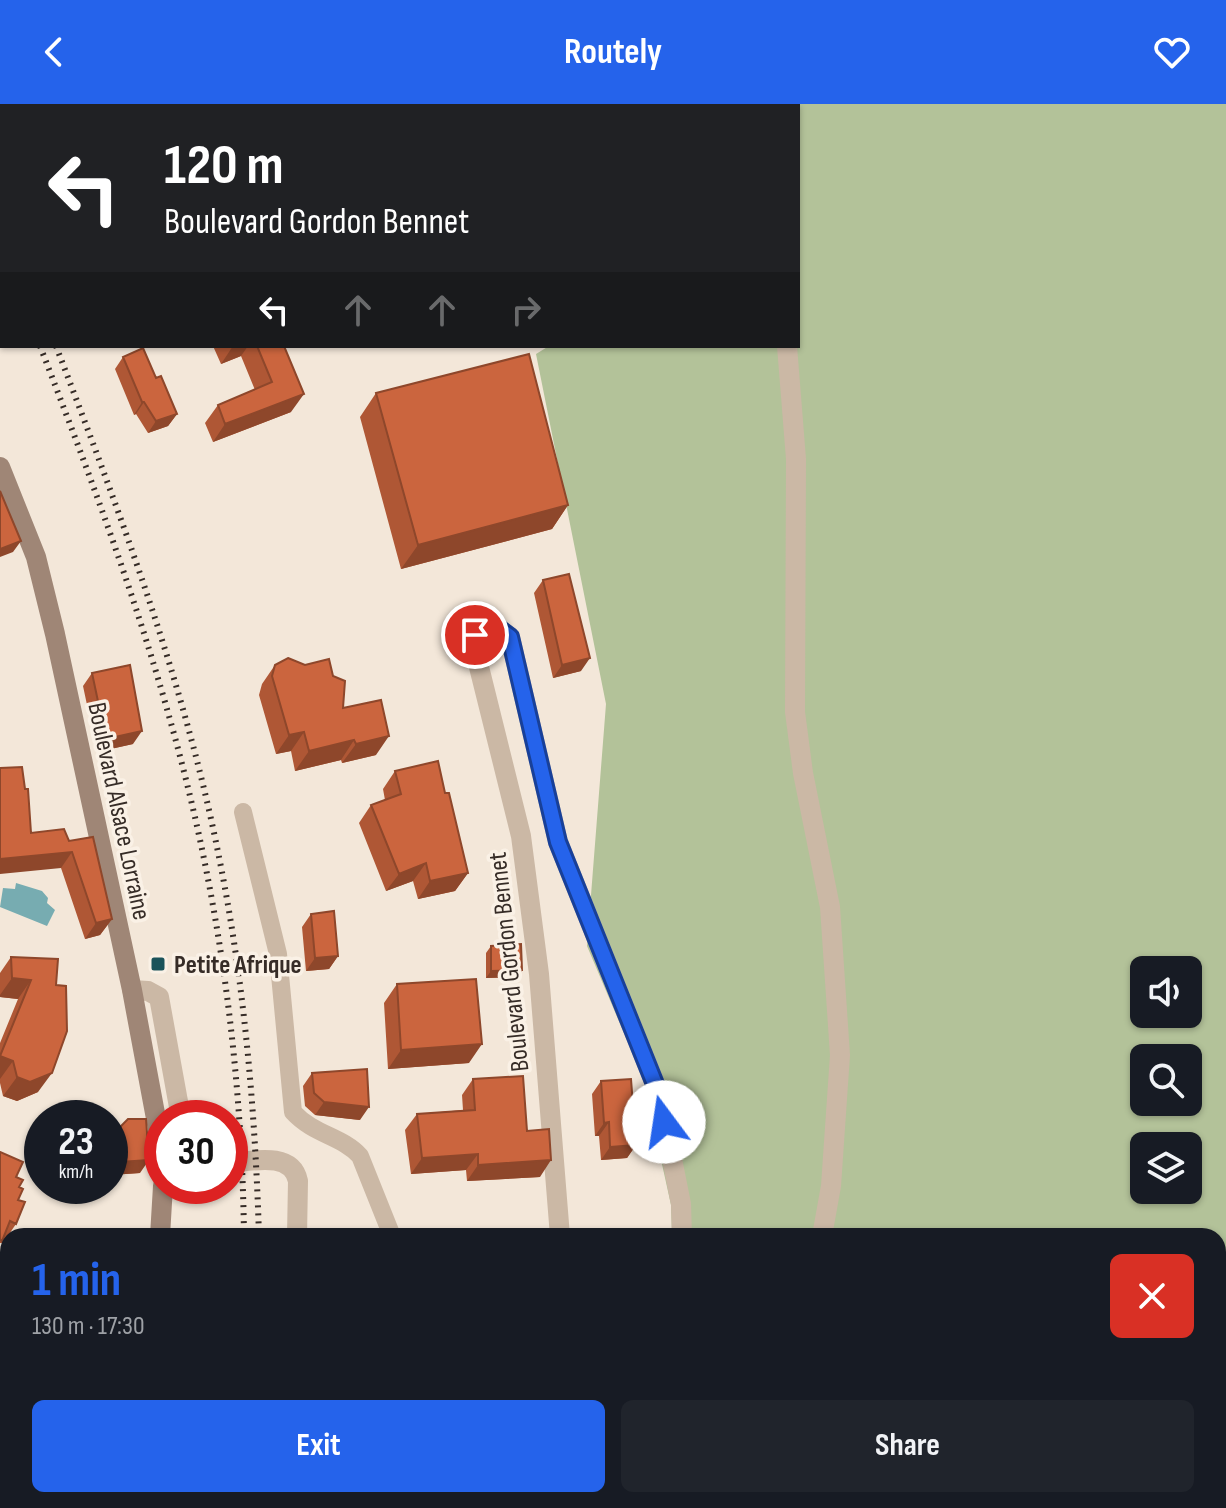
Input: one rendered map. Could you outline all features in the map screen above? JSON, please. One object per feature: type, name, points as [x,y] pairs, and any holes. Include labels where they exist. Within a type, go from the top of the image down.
[{"type":"main road","name":"Boulevard Alsace Lorraine","points":[[0,467],[36,557],[132,990],[153,1100]]},
{"type":"main road","points":[[160,1228],[162,1204]]},
{"type":"street","points":[[787,348],[796,459],[795,712],[803,773],[830,907],[840,1055],[831,1186],[823,1228]]},
{"type":"street","name":"Boulevard Gordon Bennet","points":[[559,1228],[539,974],[521,836],[479,667],[475,635],[493,624],[510,637],[558,842],[659,1094],[681,1204],[682,1228]]},
{"type":"street","points":[[132,990],[148,991],[159,997],[178,1100]]},
{"type":"street","points":[[248,1162],[275,1160],[291,1166],[296,1172],[297,1228]]},
{"type":"lane","points":[[243,812],[278,954],[293,1112],[305,1125],[352,1148],[360,1156],[389,1228]]},
{"type":"green space","points":[[800,104],[1226,104],[1226,1228],[672,1228],[671,1205],[643,1078],[587,946],[606,704],[536,354],[546,348],[800,348]]},
{"type":"water","points":[[16,883],[42,891],[48,898],[47,903],[55,910],[47,926],[0,907],[3,888],[15,889]]},
{"type":"building","points":[[143,348],[156,378],[161,376],[177,414],[156,421],[142,402],[123,357]]},
{"type":"building","points":[[258,348],[285,348],[304,394],[225,424],[218,405],[272,382]]},
{"type":"building","points":[[529,354],[568,505],[418,545],[376,393]]},
{"type":"building","points":[[0,491],[21,541],[0,549]]},
{"type":"building","points":[[569,574],[590,658],[562,665],[543,580]]},
{"type":"building","points":[[288,658],[305,665],[329,659],[333,676],[345,681],[343,708],[381,700],[389,736],[356,744],[354,740],[309,751],[304,732],[289,735],[272,676],[275,665]]},
{"type":"building","points":[[130,665],[142,731],[106,739],[92,673]]},
{"type":"building","points":[[438,761],[468,873],[430,881],[426,863],[399,874],[371,805],[401,794],[395,771]]},
{"type":"building","points":[[22,767],[25,789],[28,789],[31,833],[64,829],[69,841],[93,837],[112,919],[96,923],[72,852],[0,859],[0,768]]},
{"type":"building","points":[[334,911],[338,956],[315,958],[311,914]]},
{"type":"building","points":[[521,944],[522,970],[491,971],[491,946]]},
{"type":"building","points":[[11,957],[58,959],[56,985],[66,986],[67,1031],[52,1073],[30,1082],[17,1077],[13,1061],[0,1056],[31,980],[12,978]]},
{"type":"building","points":[[476,979],[482,1044],[401,1050],[397,984]]},
{"type":"building","points":[[367,1069],[369,1107],[324,1102],[314,1093],[312,1073]]},
{"type":"building","points":[[523,1076],[527,1131],[549,1129],[551,1160],[478,1165],[478,1154],[422,1158],[417,1114],[475,1110],[473,1079]]},
{"type":"building","points":[[631,1079],[636,1145],[610,1147],[609,1122],[604,1123],[601,1081]]},
{"type":"building","points":[[128,1119],[144,1119],[144,1160],[128,1161]]},
{"type":"building","points":[[0,1152],[23,1162],[16,1177],[23,1180],[18,1200],[24,1204],[16,1224],[10,1221],[7,1228],[0,1228]]},
{"type":"railway","points":[[41,348],[135,605],[196,822],[219,939],[234,1057],[244,1228]]},
{"type":"railway","points":[[57,348],[148,596],[204,787],[227,900],[241,995],[255,1139],[259,1228]]},
{"type":"place","name":"Petite Afrique","points":[[158,964]]},
{"type":"route","points":[[475,635],[493,624],[510,637],[558,842],[659,1094],[664,1122]]}]
